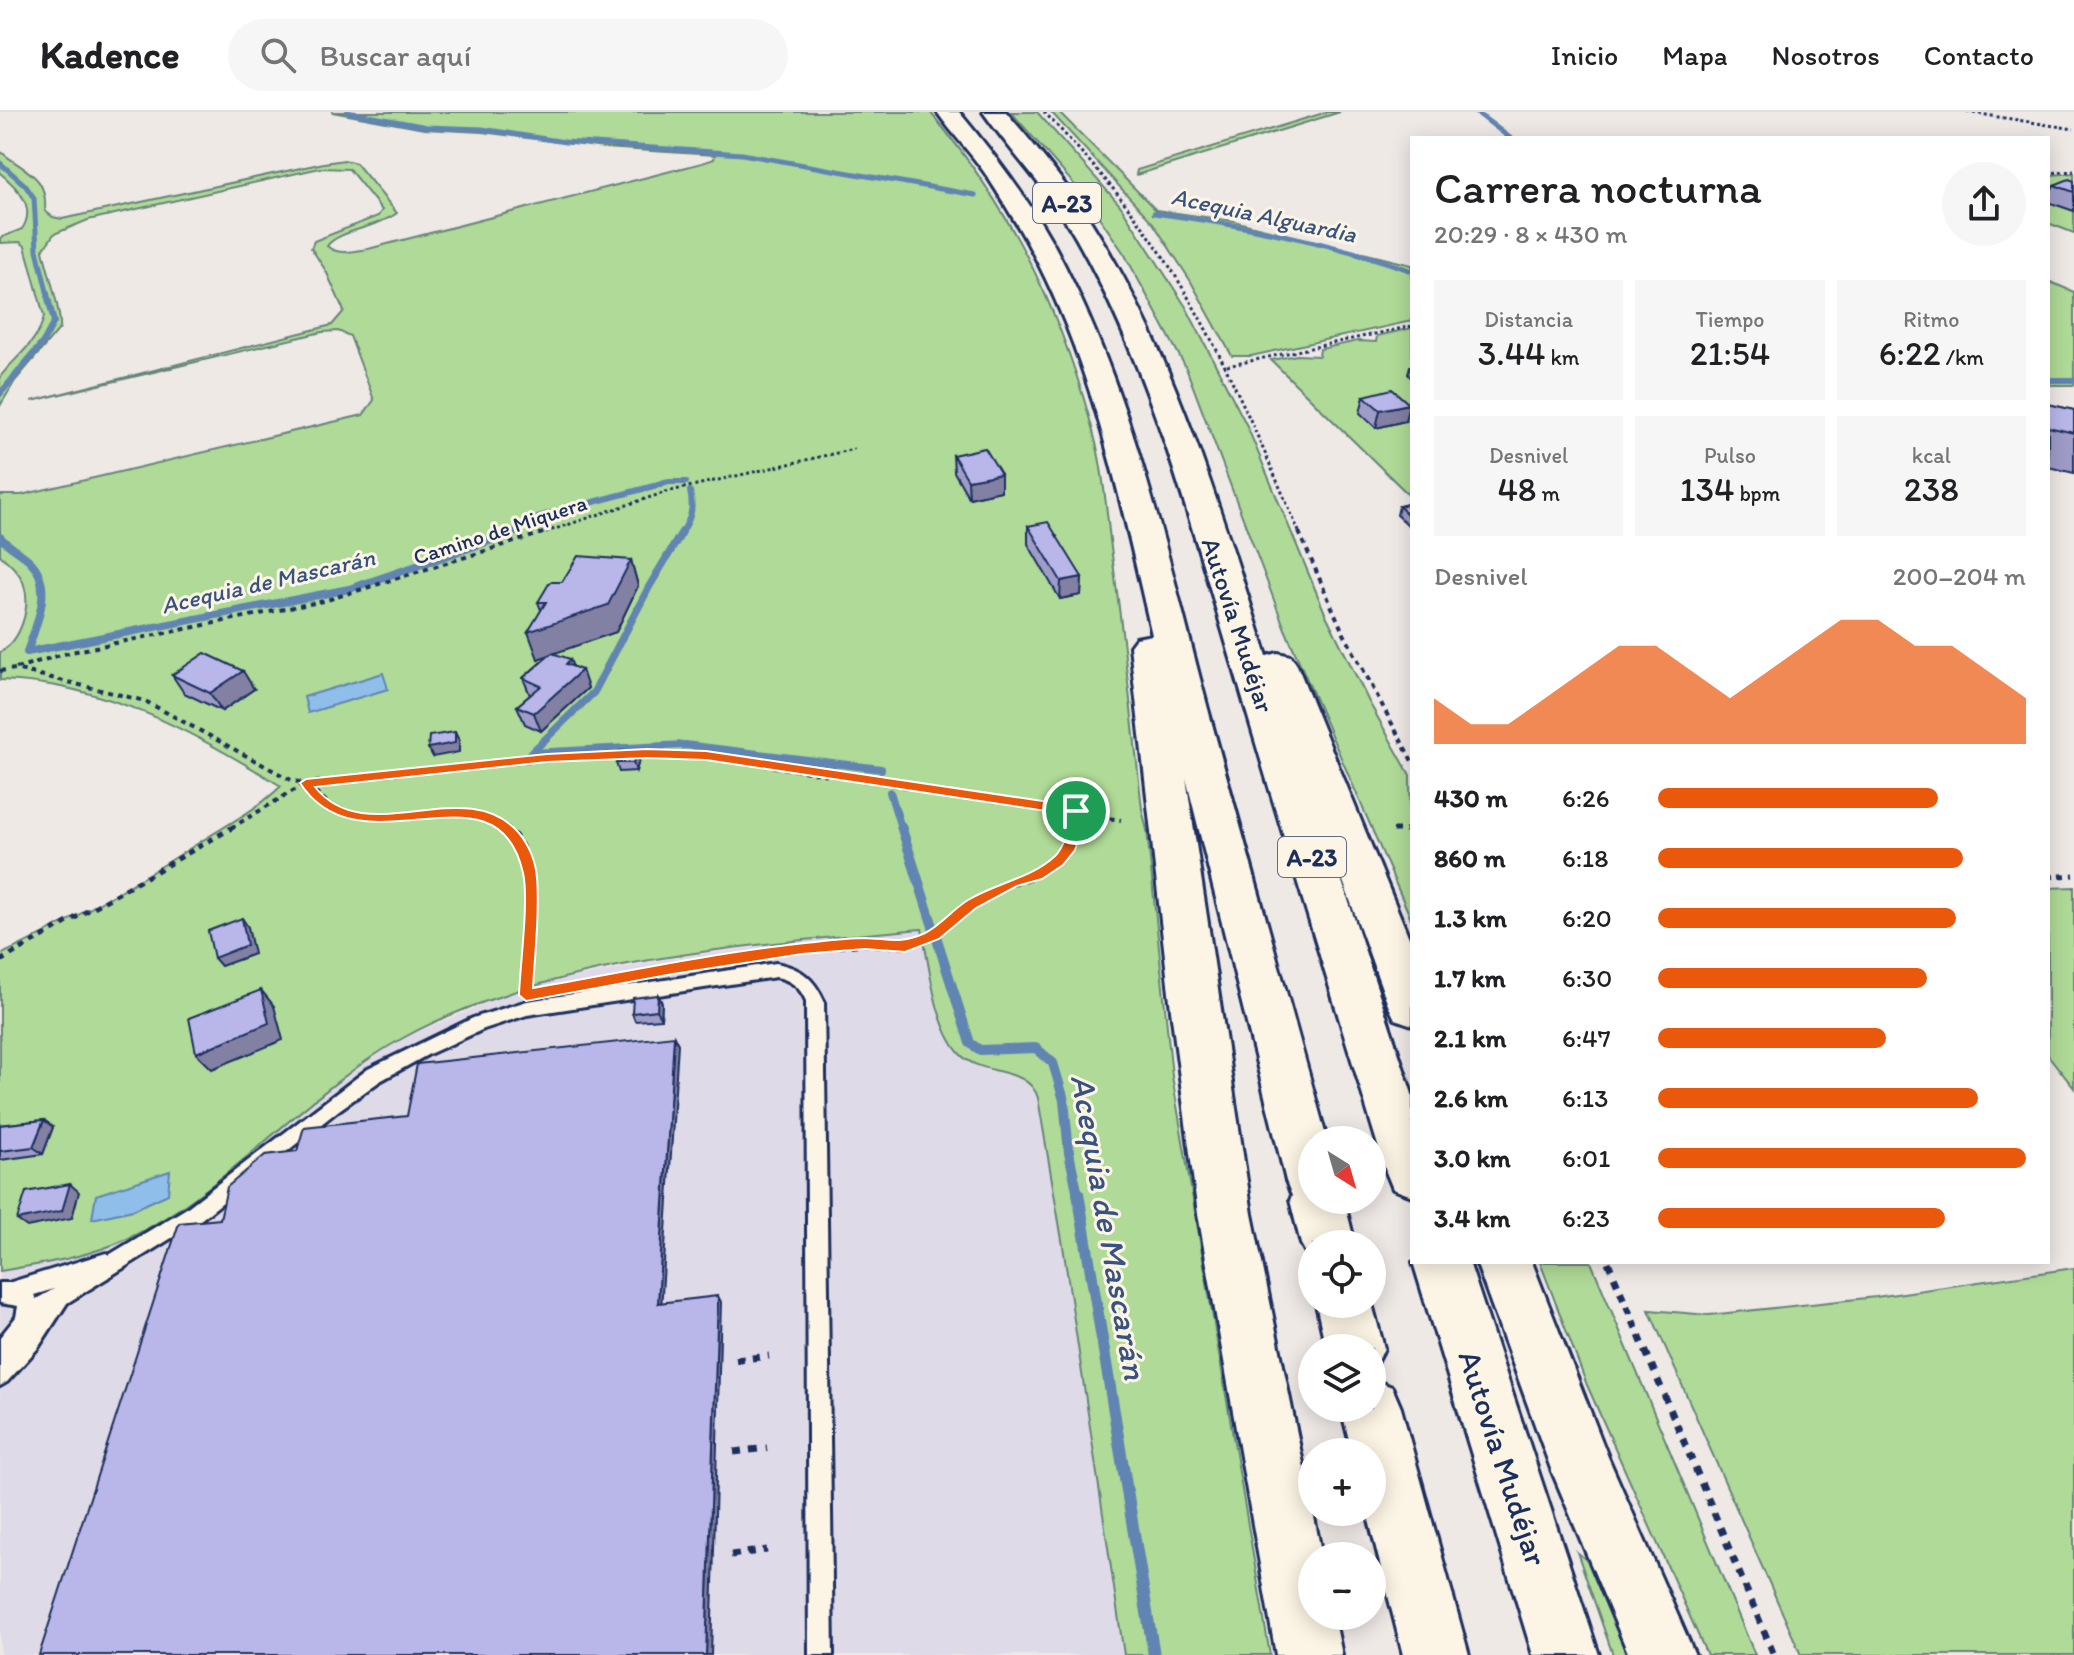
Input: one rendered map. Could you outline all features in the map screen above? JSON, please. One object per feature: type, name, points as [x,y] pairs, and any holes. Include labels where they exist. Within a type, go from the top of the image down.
[{"type":"highway","name":"A-23","points":[[948,112],[980,150],[1024,213],[1073,309],[1115,433],[1298,1127]]},
{"type":"highway","name":"Autovía Mudéjar","points":[[994,112],[1052,182],[1084,230],[1125,304],[1172,423],[1410,1166]]},
{"type":"highway","points":[[1227,590],[1254,606],[1339,814],[1410,1000]]},
{"type":"highway","points":[[1169,633],[1149,646],[1195,1010],[1225,1214],[1309,1655]]},
{"type":"highway","name":"Autovía Mudéjar","points":[[1442,1264],[1566,1655]]},
{"type":"highway","points":[[1505,1264],[1582,1469],[1662,1655]]},
{"type":"highway","points":[[1375,1422],[1436,1655]]},
{"type":"lane","points":[[0,1351],[18,1335],[28,1318],[192,1215],[374,1075],[479,1023],[527,1008],[776,970],[793,972],[804,980],[810,990],[815,1009],[821,1655]]},
{"type":"lane","points":[[6,1292],[126,1257]]},
{"type":"lane","points":[[6,1292],[22,1295],[29,1304],[31,1341]]},
{"type":"lane","points":[[0,1375],[31,1341],[58,1300]]},
{"type":"path","points":[[1044,112],[1142,225],[1189,297],[1227,366],[1334,613],[1410,757]]},
{"type":"path","points":[[1967,112],[2074,129]]},
{"type":"path","points":[[2050,173],[2074,171]]},
{"type":"path","points":[[1227,366],[1410,326]]},
{"type":"path","name":"Camino de Miquera","points":[[15,669],[71,652],[335,598],[448,565],[666,492],[854,449]]},
{"type":"path","points":[[0,671],[15,669],[145,701],[283,776],[306,783],[547,758],[647,754],[706,756],[1121,820]]},
{"type":"path","points":[[0,961],[112,899],[306,783]]},
{"type":"path","points":[[306,783],[321,803],[355,818],[380,819],[453,811],[489,817],[514,834],[528,861],[531,877],[527,1008]]},
{"type":"path","points":[[788,951],[865,944],[905,947],[931,936],[972,904],[1013,883],[1037,875],[1058,861],[1069,850],[1079,822],[1092,814]]},
{"type":"path","points":[[1393,830],[1410,830]]},
{"type":"path","points":[[2050,877],[2074,875]]},
{"type":"path","points":[[1609,1264],[1774,1655]]},
{"type":"path","points":[[736,1360],[769,1356]]},
{"type":"path","points":[[734,1452],[767,1448]]},
{"type":"path","points":[[731,1555],[767,1550]]},
{"type":"shaded area","points":[[923,929],[933,987],[967,1060],[986,1070],[1021,1077],[1036,1091],[1063,1246],[1124,1655],[0,1655],[0,1271],[94,1253],[129,1238],[159,1221],[321,1093],[403,1038],[513,992],[539,984],[668,959],[816,939]]},
{"type":"green space","points":[[332,112],[930,112],[987,188],[1012,228],[1070,355],[1100,460],[1147,830],[1172,1076],[1270,1655],[1124,1655],[1038,1098],[1025,1080],[969,1061],[951,1042],[934,994],[922,929],[793,941],[656,959],[522,989],[460,1011],[403,1038],[367,1060],[199,1195],[165,1218],[129,1238],[98,1250],[0,1271],[0,955],[127,887],[242,816],[281,786],[215,747],[148,714],[76,690],[0,680],[0,652],[19,632],[25,613],[26,594],[20,576],[0,555],[0,495],[21,495],[363,415],[374,400],[350,336],[338,331],[322,332],[32,401],[332,325],[344,311],[326,271],[311,248],[314,241],[378,216],[382,210],[349,169],[320,168],[88,220],[54,234],[43,250],[57,302],[60,328],[15,381],[0,406],[0,377],[32,341],[44,316],[25,246],[20,242],[0,243],[0,238],[22,229],[27,213],[23,198],[0,173],[0,151],[33,175],[43,189],[45,211],[62,219],[324,163],[344,160],[356,163],[397,213],[340,236],[327,246],[346,252],[368,249],[702,163],[714,159],[715,155],[604,148],[482,132],[424,129]]},
{"type":"green space","points":[[1011,112],[1037,112],[1120,205],[1186,307],[1247,426],[1325,613],[1410,775],[1410,916],[1285,629],[1186,368],[1125,255],[1086,198]]},
{"type":"green space","points":[[1051,112],[1059,112],[1156,210],[1233,221],[1410,265],[1410,321],[1251,356],[1232,356],[1190,280],[1153,223]]},
{"type":"green space","points":[[1327,112],[1340,112],[1136,175],[1137,170]]},
{"type":"green space","points":[[2074,173],[2074,233],[2050,224],[2052,175]]},
{"type":"green space","points":[[2050,282],[2074,292],[2074,385],[2050,385]]},
{"type":"green space","points":[[1410,328],[1410,496],[1271,360],[1297,355],[1319,356],[1320,349],[1358,341],[1376,342],[1377,336]]},
{"type":"green space","points":[[2074,887],[2074,1088],[2050,1058],[2050,888]]},
{"type":"green space","points":[[1541,1264],[1592,1264],[1755,1655],[1707,1655],[1587,1385]]},
{"type":"green space","points":[[2074,1268],[2074,1655],[1801,1655],[1649,1310],[1709,1315],[1876,1297]]},
{"type":"green space","points":[[1577,1552],[1591,1564],[1629,1655],[1613,1655]]},
{"type":"water","points":[[383,673],[388,689],[308,713],[304,697]]},
{"type":"water","points":[[170,1171],[168,1194],[133,1210],[92,1219],[96,1195]]},
{"type":"building","points":[[2069,179],[2074,181],[2074,192],[2054,185]]},
{"type":"building","points":[[1392,389],[1409,404],[1380,410],[1364,396]]},
{"type":"building","points":[[2050,404],[2074,410],[2074,433],[2050,427]]},
{"type":"building","points":[[985,448],[1001,474],[968,480],[953,455]]},
{"type":"building","points":[[1410,503],[1410,517],[1399,506]]},
{"type":"building","points":[[1048,522],[1082,577],[1061,581],[1028,526]]},
{"type":"building","points":[[578,556],[631,560],[608,605],[528,632],[546,602],[538,602],[550,582],[562,582]]},
{"type":"building","points":[[205,653],[243,671],[210,693],[172,675]]},
{"type":"building","points":[[552,653],[570,659],[566,664],[582,670],[534,713],[517,706],[541,686],[523,678]]},
{"type":"building","points":[[455,732],[455,743],[428,748],[429,736]]},
{"type":"building","points":[[619,751],[636,751],[633,763],[616,763]]},
{"type":"building","points":[[242,918],[247,945],[214,958],[208,931]]},
{"type":"building","points":[[261,990],[269,1023],[196,1053],[189,1018]]},
{"type":"building","points":[[658,995],[657,1010],[632,1013],[633,998]]},
{"type":"building","points":[[674,1036],[658,1303],[718,1296],[706,1655],[39,1655],[179,1223],[220,1219],[227,1187],[265,1155],[297,1151],[304,1127],[407,1116],[417,1064]]},
{"type":"building","points":[[44,1120],[33,1147],[0,1151],[0,1125]]},
{"type":"building","points":[[70,1184],[62,1211],[17,1220],[26,1192]]},
{"type":"waterway","name":"Acequia Alguardia","points":[[347,112],[427,127],[482,129],[565,142],[742,154],[975,195]]},
{"type":"waterway","name":"Acequia Alguardia","points":[[1476,112],[1507,136]]},
{"type":"waterway","name":"Acequia de Mascarán","points":[[0,163],[25,185],[34,198],[37,250],[49,300]]},
{"type":"waterway","name":"Acequia Alguardia","points":[[1154,213],[1284,235],[1410,270]]},
{"type":"waterway","name":"Acequia de Mascarán","points":[[0,394],[43,342],[54,322],[48,298]]},
{"type":"waterway","name":"Acequia Alguardia","points":[[2050,380],[2074,380]]},
{"type":"waterway","name":"Acequia de Mascarán","points":[[514,533],[541,516],[669,482],[686,482]]},
{"type":"waterway","name":"Acequia de Mascarán","points":[[681,534],[691,513],[690,491]]},
{"type":"waterway","name":"Acequia de Mascarán","points":[[682,532],[649,587],[594,692],[531,753],[685,745],[881,769]]},
{"type":"waterway","name":"Acequia de Mascarán","points":[[0,537],[30,561],[41,582],[41,606],[27,652],[349,589],[514,533]]},
{"type":"waterway","name":"Acequia de Mascarán","points":[[890,792],[901,828]]},
{"type":"waterway","name":"Acequia de Mascarán","points":[[901,826],[970,1043],[980,1050],[1036,1048],[1053,1063],[1064,1100],[1069,1153],[1078,1195]]},
{"type":"waterway","name":"Acequia de Mascarán","points":[[1078,1193],[1154,1655]]},
{"type":"route","points":[[647,754],[706,756],[1076,811],[1092,814],[1079,822],[1064,857],[1037,875],[1013,883],[972,904],[934,935],[905,947],[865,944],[802,949],[673,968],[526,995],[531,877],[528,861],[514,834],[489,817],[453,811],[380,819],[355,818],[321,803],[306,783],[547,758],[647,754]]}]
